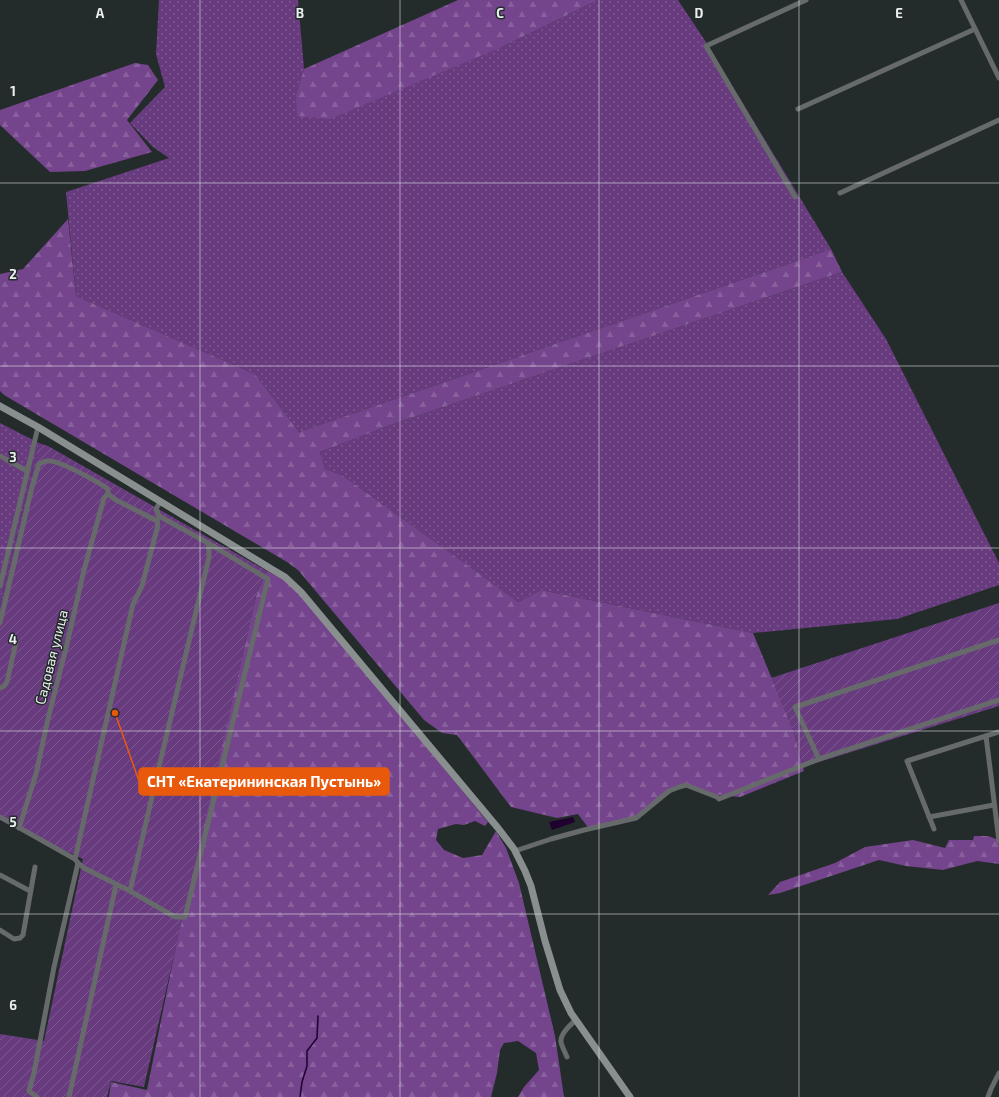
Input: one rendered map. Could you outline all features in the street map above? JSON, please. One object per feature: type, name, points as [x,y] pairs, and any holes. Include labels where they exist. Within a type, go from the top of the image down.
[{"type":"main road","points":[[0,406],[38,427],[268,566],[285,577],[312,603],[498,828],[515,851],[525,871],[530,886],[560,990],[576,1020],[630,1097]]},
{"type":"street","points":[[795,197],[706,46],[806,0]]},
{"type":"street","points":[[961,0],[999,78]]},
{"type":"street","points":[[798,109],[975,29]]},
{"type":"street","points":[[840,193],[999,120]]},
{"type":"street","points":[[0,586],[38,427]]},
{"type":"street","points":[[0,456],[27,471]]},
{"type":"street","points":[[0,623],[32,487],[39,464],[49,460],[71,468],[100,483],[108,489],[108,494],[116,500],[208,543],[268,579]]},
{"type":"street","name":"Садовая улица","points":[[19,828],[36,774],[48,719],[68,644],[84,570],[104,498],[108,494]]},
{"type":"street","points":[[36,1097],[29,1091],[34,1073],[76,861],[133,604],[142,586],[158,526],[156,509],[160,502]]},
{"type":"street","points":[[130,892],[154,784],[209,557],[210,551],[208,543]]},
{"type":"street","points":[[0,817],[76,861],[84,868],[175,917],[185,917],[268,579],[266,576],[268,566]]},
{"type":"street","points":[[818,759],[795,707],[999,640]]},
{"type":"street","points":[[0,688],[7,682],[16,642]]},
{"type":"street","points":[[515,851],[571,833],[636,818],[669,791],[679,787],[686,785],[692,786],[717,796],[719,799],[818,759],[999,700]]},
{"type":"street","points":[[934,829],[908,761],[999,732]]},
{"type":"street","points":[[986,736],[999,841]]},
{"type":"street","points":[[929,816],[994,805]]},
{"type":"street","points":[[0,930],[14,939],[20,938],[23,935],[35,867]]},
{"type":"street","points":[[0,875],[30,891]]},
{"type":"street","points":[[69,1097],[116,885]]},
{"type":"street","points":[[567,1057],[561,1039],[568,1026],[576,1020]]},
{"type":"street","points":[[988,1097],[999,1073]]},
{"type":"shaded area","points":[[159,0],[298,0],[304,69],[296,94],[504,46],[598,0],[678,0],[704,39],[831,249],[299,432],[255,374],[76,296],[66,192],[169,158],[153,147],[130,123],[165,87],[156,54]]},
{"type":"shaded area","points":[[842,272],[886,339],[999,563],[999,585],[897,619],[753,633],[541,590],[518,602],[342,475],[325,469],[320,452],[399,422]]},
{"type":"shaded area","points":[[0,423],[39,443],[0,605]]},
{"type":"shaded area","points":[[39,443],[48,446],[267,571],[257,592],[144,1087],[111,1081],[107,1097],[0,1097],[0,1034],[44,1041],[83,859],[0,820],[0,605]]},
{"type":"shaded area","points":[[999,603],[999,706],[803,767],[794,732],[771,678]]},
{"type":"shaded area","points":[[573,817],[575,822],[552,830],[549,822]]},
{"type":"green space","points":[[458,0],[598,0],[504,46],[330,119],[297,116],[296,94],[304,69]]},
{"type":"green space","points":[[135,63],[148,65],[158,80],[127,120],[152,152],[85,171],[50,172],[0,125],[0,110]]},
{"type":"green space","points":[[68,219],[76,296],[255,374],[299,432],[831,249],[842,272],[399,422],[320,452],[325,469],[342,475],[518,602],[541,590],[753,633],[794,732],[804,771],[740,797],[718,795],[691,786],[668,791],[636,816],[590,830],[578,814],[557,818],[511,807],[457,735],[442,733],[424,720],[298,570],[287,562],[4,395],[0,391],[0,274],[23,269]]},
{"type":"green space","points":[[267,571],[288,582],[303,597],[488,822],[485,826],[475,821],[464,825],[456,824],[438,829],[436,840],[444,850],[463,858],[482,855],[496,831],[506,848],[519,883],[555,1036],[564,1097],[518,1097],[524,1087],[539,1070],[536,1053],[518,1041],[504,1043],[500,1050],[497,1073],[491,1097],[109,1097],[111,1082],[147,1090],[179,931],[257,592]]},
{"type":"green space","points":[[974,836],[988,836],[999,840],[999,864],[977,861],[943,870],[906,866],[879,860],[780,893],[768,895],[780,882],[835,863],[865,847],[913,840],[945,848],[949,840],[973,840]]},
{"type":"waterway","points":[[300,1097],[302,1082],[307,1066],[307,1051],[317,1038],[318,1016]]},
{"type":"place","name":"СНТ «Екатерининская Пустынь»","points":[[115,713]]}]
